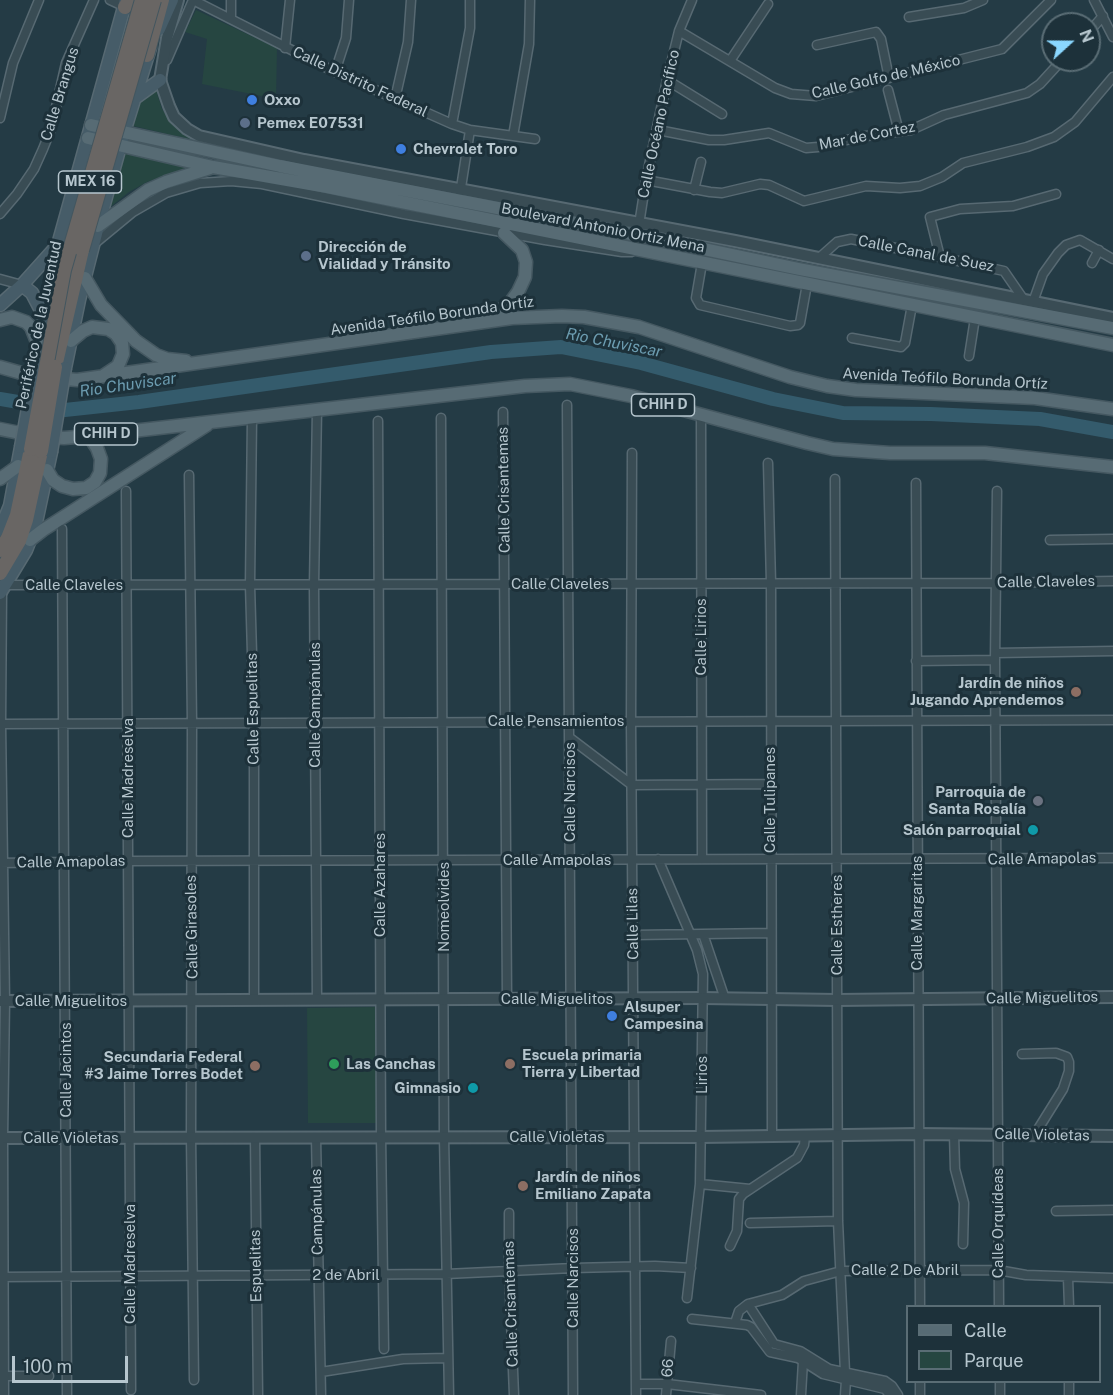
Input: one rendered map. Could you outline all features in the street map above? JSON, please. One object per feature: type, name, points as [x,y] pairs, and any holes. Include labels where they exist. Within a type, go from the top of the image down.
[{"type":"highway","name":"Periférico de la Juventud","points":[[39,455],[64,270],[142,0]]},
{"type":"highway","name":"Periférico de la Juventud","points":[[88,247],[154,0]]},
{"type":"highway","points":[[147,55],[162,0]]},
{"type":"highway","name":"MEX 16","points":[[60,368],[88,247]]},
{"type":"highway","name":"Periférico de la Juventud","points":[[39,455],[60,368]]},
{"type":"highway","points":[[39,455],[41,500]]},
{"type":"highway","name":"MEX 16","points":[[0,550],[8,538],[39,455]]},
{"type":"highway","name":"MEX 16","points":[[2,586],[26,520],[39,455]]},
{"type":"main road","points":[[60,368],[71,341],[85,278],[88,247],[98,226],[147,55],[172,0]]},
{"type":"main road","points":[[89,436],[98,448],[101,459],[100,473],[95,482],[86,488],[73,489],[53,480],[39,455],[36,364],[58,245],[127,2]]},
{"type":"main road","points":[[135,98],[160,80]]},
{"type":"main road","name":"Boulevard Antonio Ortiz Mena","points":[[91,125],[122,138],[213,167],[327,187],[1113,345]]},
{"type":"main road","name":"Boulevard Antonio Ortiz Mena","points":[[88,138],[122,138],[363,176],[638,229],[799,269],[1113,328]]},
{"type":"main road","points":[[98,226],[148,190],[213,167]]},
{"type":"main road","points":[[483,322],[510,303],[525,277],[526,262],[522,250],[504,233]]},
{"type":"main road","points":[[0,305],[22,285],[58,245]]},
{"type":"main road","points":[[85,278],[101,305],[136,341],[156,355],[184,361],[226,360]]},
{"type":"main road","points":[[22,285],[32,292],[44,316]]},
{"type":"main road","name":"Avenida Teófilo Borunda Ortíz","points":[[0,367],[53,380],[101,378],[483,322],[538,316],[584,317],[639,327],[790,377],[827,386],[856,390],[1035,398],[1113,409]]},
{"type":"main road","points":[[0,320],[12,317],[26,322],[31,327],[39,347]]},
{"type":"main road","points":[[71,341],[92,327],[108,329],[116,334],[122,343],[123,354],[118,366],[101,378]]},
{"type":"main road","name":"CHIH D","points":[[0,429],[35,436],[64,438],[525,386],[570,384],[631,396],[833,449],[890,453],[997,454],[1113,467]]},
{"type":"main road","points":[[30,540],[212,422]]},
{"type":"main road","points":[[0,479],[39,455]]},
{"type":"main road","points":[[0,530],[10,506],[18,466]]},
{"type":"main road","points":[[2,586],[30,540],[41,500]]},
{"type":"street","points":[[0,118],[13,63],[25,29],[39,0]]},
{"type":"street","name":"Calle Brangus","points":[[0,214],[34,169],[43,150],[51,129],[66,63],[94,0]]},
{"type":"street","points":[[110,0],[127,2]]},
{"type":"street","points":[[160,80],[167,38],[178,0]]},
{"type":"street","points":[[160,80],[171,47],[193,0]]},
{"type":"street","name":"Calle Distrito Federal","points":[[193,0],[335,72],[452,124],[470,130],[535,139]]},
{"type":"street","points":[[231,0],[231,19]]},
{"type":"street","points":[[285,48],[290,0]]},
{"type":"street","points":[[335,72],[346,38],[349,0]]},
{"type":"street","points":[[395,99],[408,42],[411,0]]},
{"type":"street","points":[[452,124],[470,28],[470,0]]},
{"type":"street","points":[[513,136],[529,45],[530,0]]},
{"type":"street","name":"Calle Océano Pacífico","points":[[634,250],[667,80],[679,31],[692,0]]},
{"type":"street","points":[[909,17],[964,8],[983,0]]},
{"type":"street","name":"Calle Golfo de México","points":[[679,31],[775,88],[803,96],[831,93],[1002,49],[1051,0]]},
{"type":"street","points":[[1094,0],[1113,37]]},
{"type":"street","points":[[730,61],[768,4]]},
{"type":"street","points":[[817,45],[876,32],[882,42],[889,78]]},
{"type":"street","name":"Mar de Cortez","points":[[658,130],[709,140],[769,133],[806,148],[911,130],[944,115],[1028,93],[1051,72]]},
{"type":"street","points":[[646,180],[722,193],[760,184],[769,185],[804,201],[866,186],[920,186],[942,177],[963,163],[1027,147],[1054,137],[1075,122],[1113,77]]},
{"type":"street","name":"Boulevard Antonio Ortiz Mena","points":[[160,80],[174,117],[192,133],[210,140],[363,176]]},
{"type":"street","points":[[667,80],[722,114]]},
{"type":"street","points":[[888,90],[899,132]]},
{"type":"street","points":[[460,195],[470,130]]},
{"type":"street","points":[[694,190],[701,162]]},
{"type":"street","points":[[88,247],[153,199],[179,188],[214,181],[262,184],[504,233],[629,253],[634,250]]},
{"type":"street","points":[[940,256],[930,217],[960,209],[1013,206],[1056,195]]},
{"type":"street","name":"Boulevard Antonio Ortiz Mena","points":[[638,229],[819,258],[1113,318]]},
{"type":"street","name":"Calle Canal de Suez","points":[[819,258],[837,242],[851,239],[940,256],[1005,271],[1028,301]]},
{"type":"street","points":[[1028,301],[1043,274],[1066,245],[1080,240],[1113,259]]},
{"type":"street","points":[[1092,263],[1099,250]]},
{"type":"street","points":[[702,263],[696,298],[700,304],[790,326],[800,323],[807,285]]},
{"type":"street","points":[[0,279],[22,285]]},
{"type":"street","points":[[852,338],[901,347],[905,343],[912,305]]},
{"type":"street","points":[[969,356],[975,318]]},
{"type":"street","points":[[1096,343],[1113,350]]},
{"type":"street","name":"Calle Narcisos","points":[[567,405],[573,1395]]},
{"type":"street","name":"Calle Campánulas","points":[[317,410],[314,585],[317,1000]]},
{"type":"street","name":"Calle Crisantemas","points":[[503,412],[507,999]]},
{"type":"street","name":"Calle Lirios","points":[[700,415],[702,859]]},
{"type":"street","name":"Calle Espuelitas","points":[[252,418],[250,585],[254,722],[254,1000]]},
{"type":"street","name":"Nomeolvides","points":[[441,418],[444,1136],[449,1395]]},
{"type":"street","name":"Calle Azahares","points":[[378,421],[378,721],[384,1349]]},
{"type":"street","name":"Calle Lilas","points":[[632,453],[631,721],[636,1395]]},
{"type":"street","name":"Calle Tulipanes","points":[[768,463],[771,583],[772,1136]]},
{"type":"street","name":"Calle Girasoles","points":[[189,475],[194,1380]]},
{"type":"street","name":"Calle Estheres","points":[[835,478],[838,1221],[844,1395]]},
{"type":"street","name":"Calle Margaritas","points":[[916,483],[920,1305]]},
{"type":"street","name":"Calle Madreselva","points":[[126,491],[131,1390]]},
{"type":"street","name":"Calle Orquídeas","points":[[997,491],[999,1305]]},
{"type":"street","name":"Calle Jacintos","points":[[62,528],[67,1395]]},
{"type":"street","points":[[1050,540],[1113,539]]},
{"type":"street","name":"Calle Claveles","points":[[2,586],[1113,581]]},
{"type":"street","points":[[2,586],[1,1138],[4,1395]]},
{"type":"street","points":[[916,661],[1113,651]]},
{"type":"street","name":"Calle Pensamientos","points":[[0,724],[315,721],[1113,720]]},
{"type":"street","points":[[570,738],[632,785],[770,784]]},
{"type":"street","name":"Calle Amapolas","points":[[1,863],[1113,858]]},
{"type":"street","name":"Lirios","points":[[658,859],[701,962],[702,1137],[700,1184],[687,1298]]},
{"type":"street","points":[[633,935],[771,933]]},
{"type":"street","points":[[703,934],[725,999]]},
{"type":"street","name":"Calle Miguelitos","points":[[2,1001],[703,998],[837,1000],[1113,997]]},
{"type":"street","points":[[1022,1054],[1056,1053],[1067,1057],[1069,1062],[1069,1071],[1063,1089],[1035,1134]]},
{"type":"street","name":"Calle Violetas","points":[[1,1138],[702,1137],[839,1134],[1113,1136]]},
{"type":"street","points":[[954,1134],[956,1169],[964,1203],[963,1244]]},
{"type":"street","points":[[730,1245],[738,1226],[739,1199],[750,1189],[797,1158],[804,1145],[805,1136]]},
{"type":"street","name":"Espuelitas","points":[[255,1137],[258,1395]]},
{"type":"street","name":"Campánulas","points":[[316,1137],[321,1395]]},
{"type":"street","points":[[700,1184],[750,1189]]},
{"type":"street","points":[[1056,1211],[1113,1209]]},
{"type":"street","name":"Calle Crisantemas","points":[[509,1213],[508,1271],[514,1395]]},
{"type":"street","points":[[750,1223],[838,1221]]},
{"type":"street","name":"2 de Abril","points":[[2,1276],[382,1275],[573,1268],[691,1268]]},
{"type":"street","points":[[998,1270],[1016,1274],[1068,1278],[1113,1278]]},
{"type":"street","name":"Calle 2 De Abril","points":[[748,1304],[782,1295],[804,1281],[841,1271],[998,1270]]},
{"type":"street","points":[[1068,1278],[1069,1305]]},
{"type":"street","points":[[735,1323],[739,1311],[748,1304],[774,1344],[800,1351],[845,1376],[885,1389],[890,1395]]},
{"type":"street","points":[[692,1319],[743,1323],[751,1327],[770,1352],[798,1358],[823,1374],[889,1383],[898,1395]]},
{"type":"street","name":"66","points":[[666,1395],[671,1341]]},
{"type":"street","points":[[321,1372],[403,1359],[447,1358]]},
{"type":"street","points":[[801,1395],[803,1361]]},
{"type":"street","points":[[4,1376],[49,1376]]},
{"type":"street","points":[[636,1384],[667,1384],[760,1395]]},
{"type":"green space","points":[[196,10],[277,48],[276,99],[202,84],[207,39],[185,32]]},
{"type":"green space","points":[[156,84],[162,109],[172,124],[193,140],[129,125],[138,100]]},
{"type":"green space","points":[[123,150],[197,164],[147,182],[129,192],[109,208]]},
{"type":"green space","points":[[376,1007],[378,1123],[308,1123],[307,1008]]},
{"type":"waterway","name":"Rio Chuviscar","points":[[0,399],[65,410],[139,402],[491,352],[561,347],[641,363],[773,399],[843,413],[1040,419],[1113,432]]},
{"type":"place","name":"Oxxo","points":[[252,100]]},
{"type":"place","name":"Pemex E07531","points":[[245,123]]},
{"type":"place","name":"Chevrolet Toro","points":[[401,149]]},
{"type":"place","name":"Dirección de Vialidad y Tránsito","points":[[306,256]]},
{"type":"place","name":"Jardín de niños Jugando Aprendemos","points":[[1076,692]]},
{"type":"place","name":"Parroquia de Santa Rosalía","points":[[1038,801]]},
{"type":"place","name":"Salón parroquial","points":[[1033,830]]},
{"type":"place","name":"Alsuper Campesina","points":[[612,1016]]},
{"type":"place","name":"Las Canchas","points":[[334,1064]]},
{"type":"place","name":"Escuela primaria Tierra y Libertad","points":[[510,1064]]},
{"type":"place","name":"Secundaria Federal #3 Jaime Torres Bodet","points":[[255,1066]]},
{"type":"place","name":"Gimnasio","points":[[473,1088]]},
{"type":"place","name":"Jardín de niños Emiliano Zapata","points":[[523,1186]]}]
